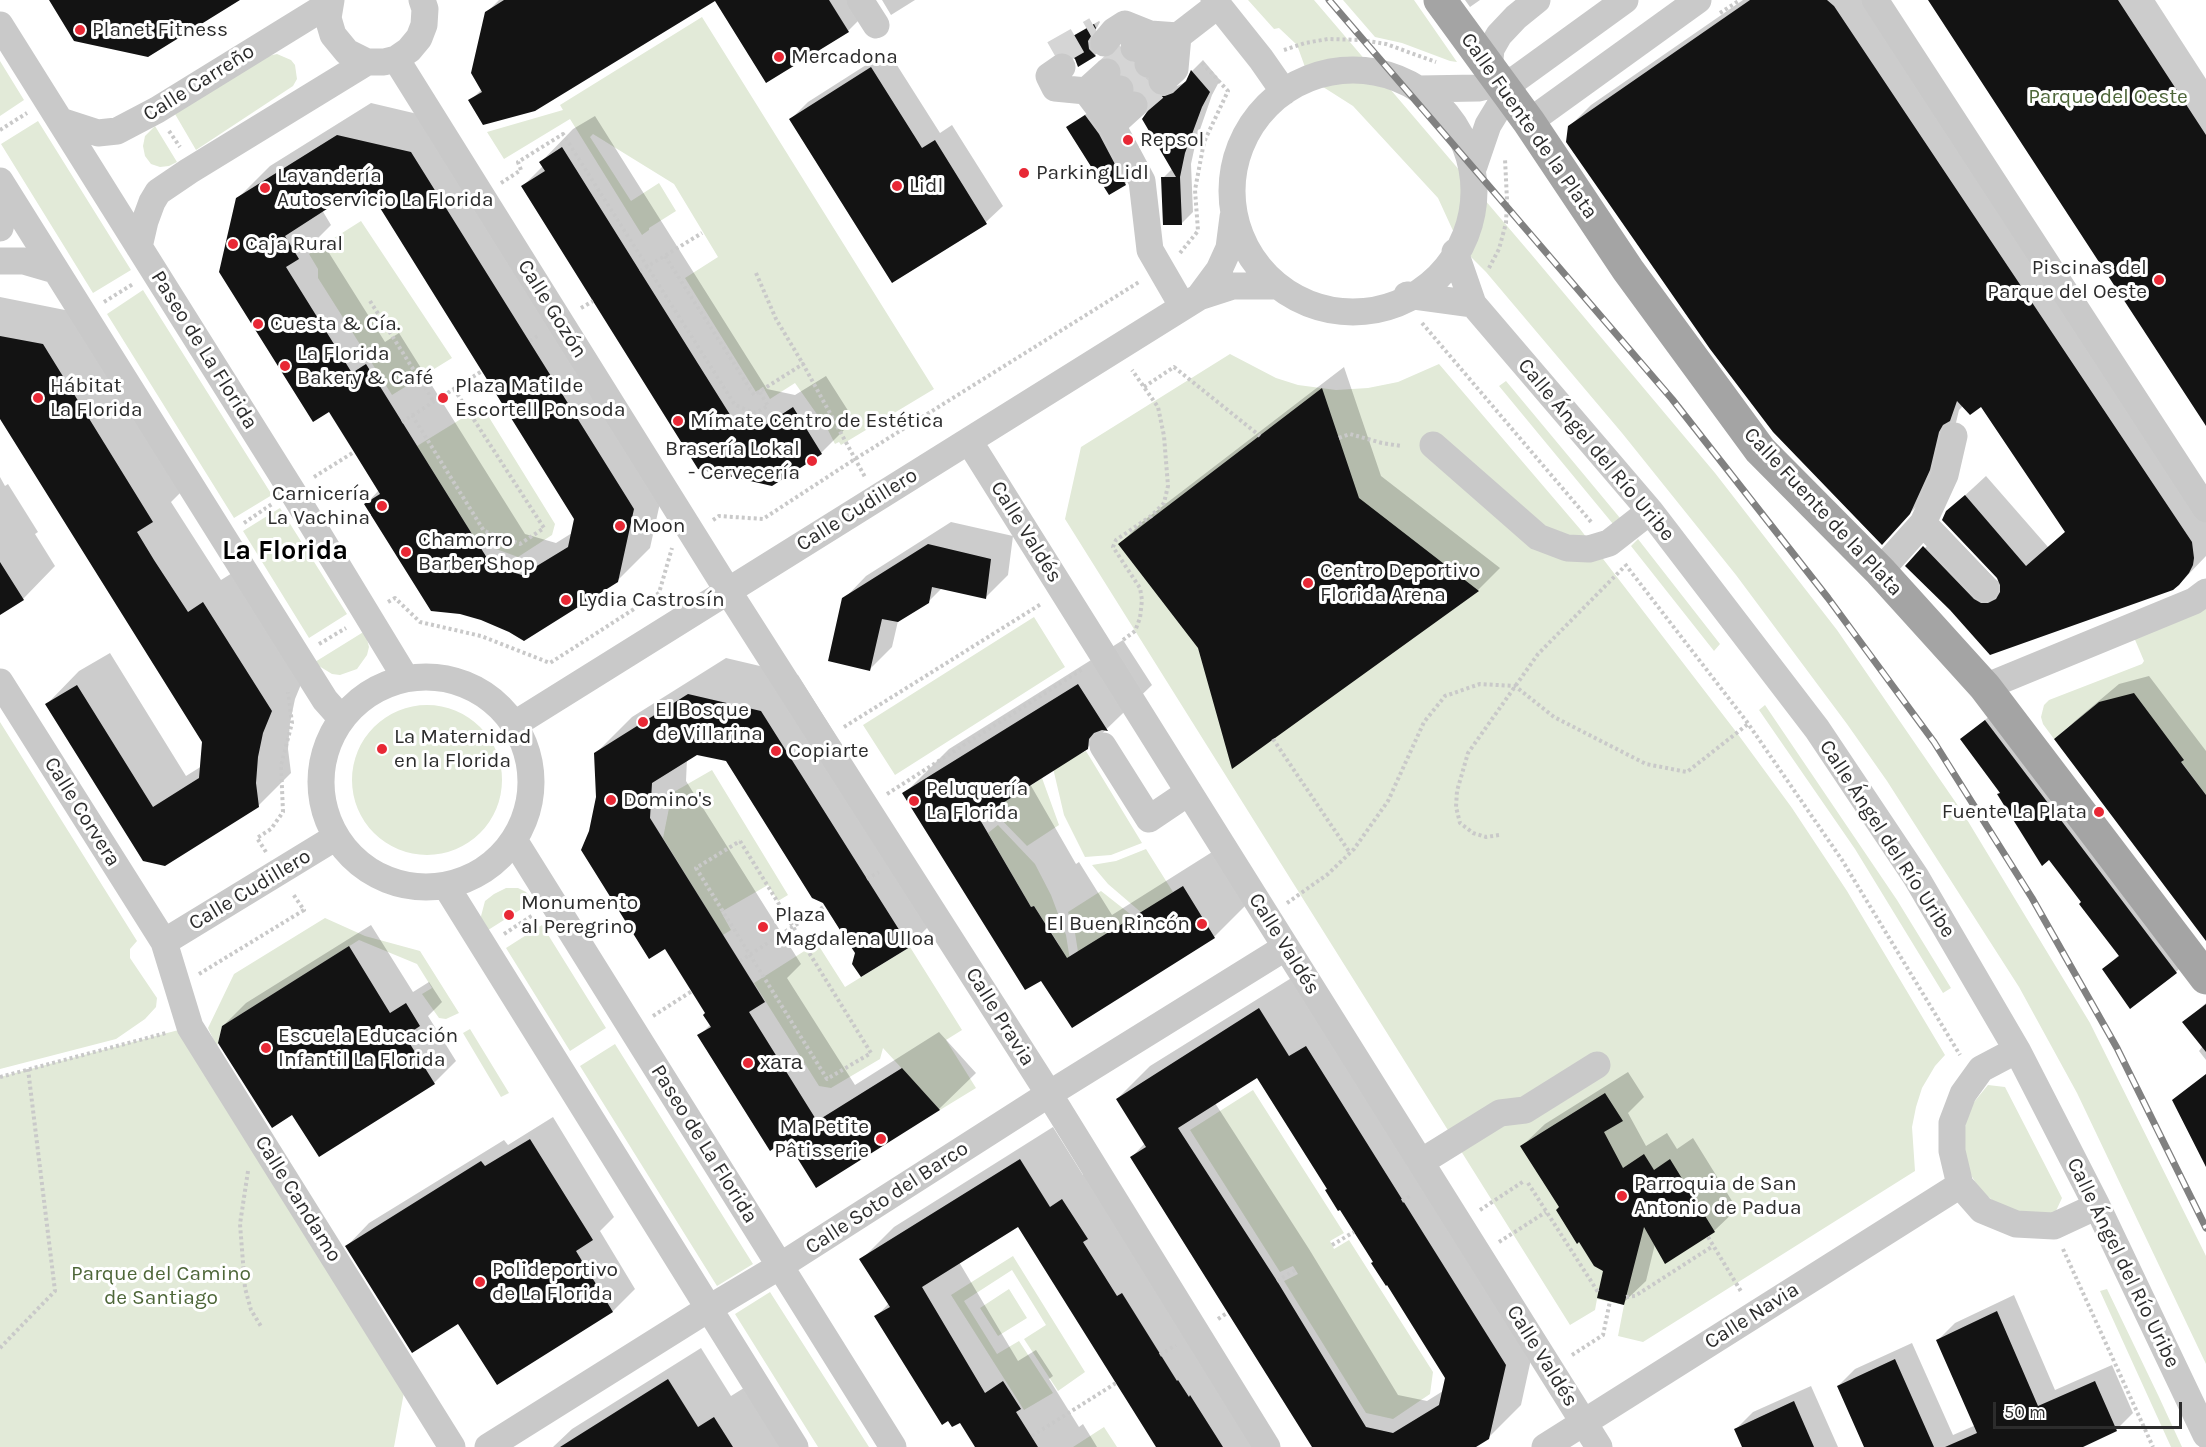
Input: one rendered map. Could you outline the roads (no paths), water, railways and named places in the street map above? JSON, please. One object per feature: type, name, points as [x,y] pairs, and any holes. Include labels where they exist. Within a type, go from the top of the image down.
[{"type":"main road","name":"Calle Fuente de la Plata","points":[[1440,0],[1502,74],[1529,122],[1628,270],[1760,450],[1880,571],[1985,687],[2206,978]]},
{"type":"street","points":[[330,2],[328,18],[333,35],[347,52],[367,62],[384,62],[409,50],[419,38],[424,25],[425,9],[422,0]]},
{"type":"street","points":[[860,0],[876,26]]},
{"type":"street","points":[[1474,166],[1502,74],[1491,49],[1499,35],[1537,0]]},
{"type":"street","points":[[1419,89],[1478,88],[1625,0]]},
{"type":"street","points":[[1529,122],[1698,0]]},
{"type":"street","points":[[1875,0],[2206,509]]},
{"type":"street","name":"Calle Carreño","points":[[61,121],[89,131],[117,132],[157,110],[330,2]]},
{"type":"street","points":[[1178,36],[1175,69],[1130,47],[1178,36],[1216,3],[1284,92]]},
{"type":"street","name":"Paseo de La Florida","points":[[0,25],[292,491],[405,677]]},
{"type":"street","name":"Calle Gozón","points":[[396,58],[728,591]]},
{"type":"street","points":[[139,247],[152,202],[158,192],[367,62]]},
{"type":"street","points":[[1055,66],[1055,88],[1099,108],[1142,181],[1150,250],[1160,267],[1191,302]]},
{"type":"street","points":[[1352,71],[1373,73],[1403,81],[1419,89],[1452,120],[1474,166],[1476,197],[1474,213],[1457,249],[1429,281],[1404,297],[1378,308],[1350,312],[1325,310],[1304,303],[1276,285],[1252,259],[1241,241],[1233,216],[1231,190],[1238,152],[1250,127],[1284,92],[1309,78],[1331,73],[1352,71]]},
{"type":"street","points":[[1099,108],[1121,89],[1099,108]]},
{"type":"street","points":[[0,228],[4,187]]},
{"type":"street","points":[[4,187],[297,657],[341,718]]},
{"type":"street","name":"Calle Cudillero","points":[[1191,302],[1219,270],[1229,248],[1233,216]]},
{"type":"street","name":"Calle Ángel del Río Uribe","points":[[1457,249],[1473,304],[1650,511],[1817,729],[1916,877],[2017,1050],[2097,1206],[2206,1435]]},
{"type":"street","points":[[0,261],[24,261],[55,270]]},
{"type":"street","name":"Calle Cudillero","points":[[515,724],[1191,302],[1233,286],[1276,285]]},
{"type":"street","points":[[1404,297],[1473,304]]},
{"type":"street","points":[[1880,571],[1923,523],[1945,475],[1954,436]]},
{"type":"street","name":"Calle Valdés","points":[[969,441],[1599,1447]]},
{"type":"street","points":[[1433,445],[1538,537],[1567,548],[1589,549],[1609,543],[1650,511]]},
{"type":"street","points":[[1923,523],[1985,588]]},
{"type":"street","name":"Calle Pravia","points":[[728,591],[1049,1094],[1267,1447]]},
{"type":"street","points":[[1985,687],[2194,601],[2206,592]]},
{"type":"street","points":[[437,676],[467,684],[494,701],[515,724],[530,762],[530,803],[514,840],[485,870],[446,886],[414,887],[383,879],[356,862],[336,837],[321,798],[323,756],[341,718],[369,692],[405,677],[437,676]]},
{"type":"street","name":"Calle Corvera","points":[[0,682],[164,942]]},
{"type":"street","points":[[1103,747],[1149,819],[1189,792]]},
{"type":"street","name":"Calle Cudillero","points":[[164,942],[336,837]]},
{"type":"street","name":"Paseo de La Florida","points":[[514,840],[893,1447]]},
{"type":"street","points":[[446,886],[795,1447]]},
{"type":"street","name":"Calle Candamo","points":[[164,942],[190,1027],[452,1447]]},
{"type":"street","name":"Calle Soto del Barco","points":[[488,1447],[1286,947]]},
{"type":"street","points":[[2017,1050],[1981,1069],[1963,1094],[1952,1123],[1952,1151],[1960,1185],[1982,1210],[2016,1224],[2054,1226],[2097,1206]]},
{"type":"street","points":[[1421,1162],[1500,1113],[1525,1110],[1597,1065]]},
{"type":"street","name":"Calle Navia","points":[[1545,1447],[1960,1185]]},
{"type":"tunnel","points":[[1054,54],[1096,30]]},
{"type":"tunnel","points":[[1107,72],[1134,48]]},
{"type":"tunnel","points":[[1120,89],[1148,64]]},
{"type":"tunnel","points":[[1134,105],[1162,81]]},
{"type":"railway","points":[[1329,0],[1672,399],[1828,598],[1934,742],[2032,898],[2117,1048],[2206,1228]]},
{"type":"place","name":"Planet Fitness","points":[[80,30]]},
{"type":"place","name":"Mercadona","points":[[779,57]]},
{"type":"place","name":"Repsol","points":[[1128,140]]},
{"type":"place","name":"Parking Lidl","points":[[1024,173]]},
{"type":"place","name":"Lidl","points":[[897,186]]},
{"type":"place","name":"Lavandería Autoservicio La Florida","points":[[265,188]]},
{"type":"place","name":"Caja Rural","points":[[233,244]]},
{"type":"place","name":"Piscinas del Parque del Oeste","points":[[2159,280]]},
{"type":"place","name":"Cuesta & Cía.","points":[[258,324]]},
{"type":"place","name":"La Florida Bakery & Café","points":[[285,366]]},
{"type":"place","name":"Hábitat La Florida","points":[[38,398]]},
{"type":"place","name":"Plaza Matilde Escortell Ponsoda","points":[[443,398]]},
{"type":"place","name":"Mímate Centro de Estética","points":[[678,421]]},
{"type":"place","name":"Brasería Lokal - Cervecería","points":[[812,461]]},
{"type":"place","name":"Carnicería La Vachina","points":[[382,506]]},
{"type":"place","name":"Moon","points":[[620,526]]},
{"type":"place","name":"Chamorro Barber Shop","points":[[406,552]]},
{"type":"place","name":"Centro Deportivo Florida Arena","points":[[1308,583]]},
{"type":"place","name":"Lydia Castrosín","points":[[566,600]]},
{"type":"place","name":"El Bosque de Villarina","points":[[643,722]]},
{"type":"place","name":"La Maternidad en la Florida","points":[[382,749]]},
{"type":"place","name":"Copiarte","points":[[776,751]]},
{"type":"place","name":"Domino's","points":[[611,800]]},
{"type":"place","name":"Peluquería La Florida","points":[[914,801]]},
{"type":"place","name":"Fuente La Plata","points":[[2099,812]]},
{"type":"place","name":"Monumento al Peregrino","points":[[509,915]]},
{"type":"place","name":"El Buen Rincón","points":[[1202,924]]},
{"type":"place","name":"Plaza Magdalena Ulloa","points":[[763,927]]},
{"type":"place","name":"Escuela Educación Infantil La Florida","points":[[266,1048]]},
{"type":"place","name":"хата","points":[[748,1063]]},
{"type":"place","name":"Ma Petite Pâtisserie","points":[[881,1139]]},
{"type":"place","name":"Parroquia de San Antonio de Padua","points":[[1622,1196]]},
{"type":"place","name":"Polideportivo de La Florida","points":[[480,1282]]},
{"type":"district","name":"La Florida","points":[[285,551]]},
{"type":"park label","name":"Parque del Oeste","points":[[2108,97]]},
{"type":"park label","name":"Parque del Camino de Santiago","points":[[161,1286]]}]
